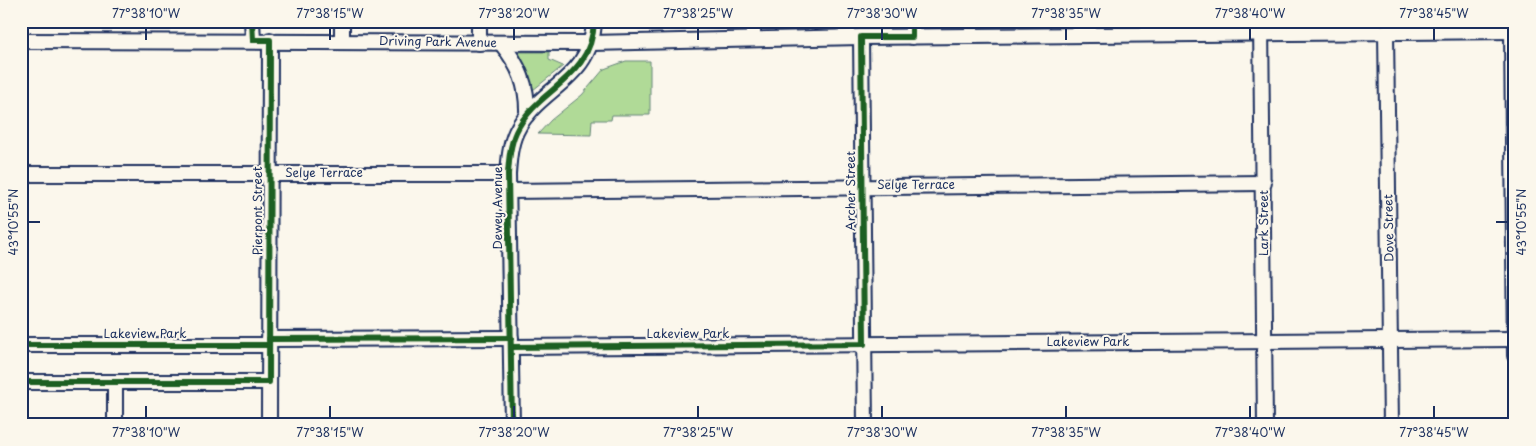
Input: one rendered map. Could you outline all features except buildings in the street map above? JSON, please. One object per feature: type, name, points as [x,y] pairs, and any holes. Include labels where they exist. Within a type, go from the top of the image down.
[{"type":"street","points":[[252,21],[252,40]]},
{"type":"street","points":[[342,21],[342,41]]},
{"type":"street","points":[[479,21],[479,43]]},
{"type":"street","name":"Dewey Avenue","points":[[512,425],[508,174],[513,140],[527,115],[578,68],[591,43],[594,21]]},
{"type":"street","points":[[753,21],[753,39]]},
{"type":"street","points":[[912,21],[912,37]]},
{"type":"street","name":"Driving Park Avenue","points":[[21,41],[270,40],[591,43],[912,37],[1085,28],[1261,28],[1386,32],[1426,26],[1513,31]]},
{"type":"street","name":"Lark Street","points":[[1261,28],[1265,425]]},
{"type":"street","points":[[1513,31],[1515,356]]},
{"type":"street","name":"Dove Street","points":[[1386,32],[1391,425]]},
{"type":"street","name":"Archer Street","points":[[861,37],[865,425]]},
{"type":"street","name":"Pierpont Street","points":[[269,425],[270,40]]},
{"type":"street","points":[[501,43],[513,57],[525,84],[527,115]]},
{"type":"street","name":"Selye Terrace","points":[[21,174],[508,174]]},
{"type":"street","name":"Selye Terrace","points":[[508,191],[1264,183]]},
{"type":"street","name":"Lakeview Park","points":[[21,345],[269,342],[864,344],[1515,339]]},
{"type":"street","points":[[21,382],[269,382]]},
{"type":"street","points":[[115,382],[115,425]]},
{"type":"shaded area","points":[[611,21],[741,21],[741,26],[612,23]]},
{"type":"green space","points":[[519,52],[549,52],[549,60],[563,66],[533,90],[518,55]]},
{"type":"green space","points":[[626,61],[650,61],[650,115],[612,115],[611,120],[592,120],[591,135],[538,134],[551,120],[582,95],[604,69]]},
{"type":"cycle path","points":[[21,382],[269,382],[270,40],[253,40],[252,21]]},
{"type":"cycle path","points":[[512,425],[508,174],[511,147],[516,132],[525,117],[574,71],[584,57],[591,41],[594,21]]},
{"type":"cycle path","points":[[511,347],[864,344],[861,37],[912,37],[912,21]]},
{"type":"cycle path","points":[[269,339],[511,338]]},
{"type":"cycle path","points":[[21,345],[269,345]]}]
